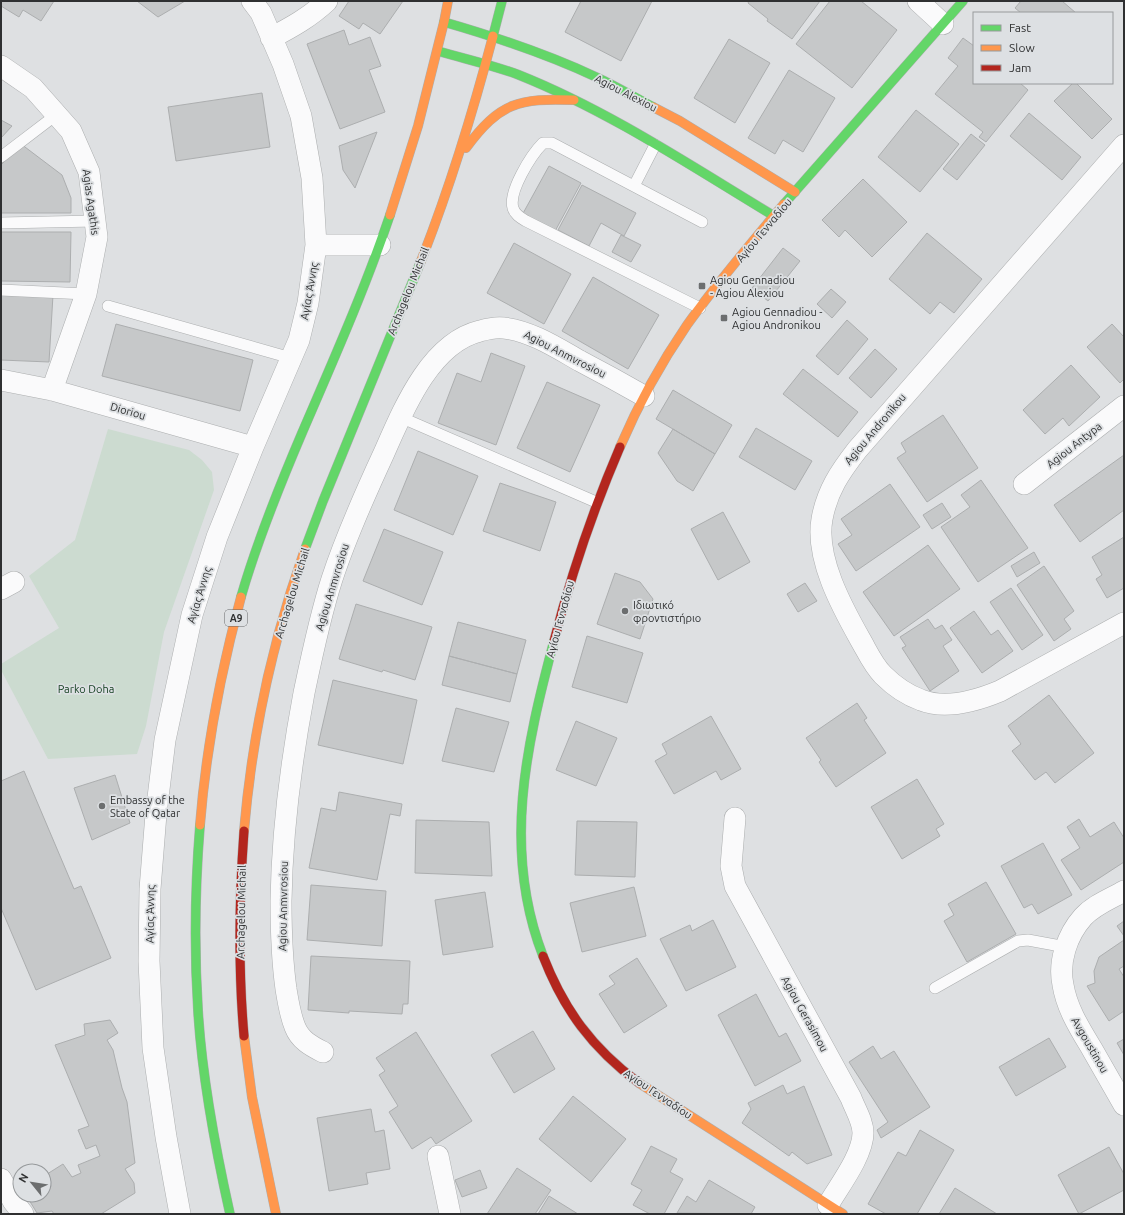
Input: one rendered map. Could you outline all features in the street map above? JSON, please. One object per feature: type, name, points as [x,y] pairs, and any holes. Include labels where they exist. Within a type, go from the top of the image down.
[{"type":"main road","name":"A9","points":[[230,1214],[215,1143],[202,1060],[195,936],[196,876],[206,765],[215,709],[242,593],[256,548],[286,471],[380,245],[414,142],[438,52],[448,1]]},
{"type":"main road","name":"Archagelou Michail","points":[[276,1214],[257,1124],[246,1058],[240,992],[239,927],[241,871],[254,749],[274,652],[293,584],[310,533],[425,251],[459,156],[494,36],[502,1]]},
{"type":"main road","name":"Αγίου Γενναδίου","points":[[835,1209],[637,1082],[600,1051],[585,1032],[555,984],[541,953],[529,910],[522,870],[523,790],[530,740],[561,614],[596,502],[644,396],[689,323],[774,216],[963,1]]},
{"type":"main road","name":"Agiou Alexiou","points":[[444,22],[494,36],[558,60],[597,77],[680,121],[795,192]]},
{"type":"main road","points":[[438,52],[486,64],[518,75],[574,100],[623,126],[774,216]]},
{"type":"main road","points":[[459,156],[485,124],[510,106],[528,101],[544,99],[574,100]]},
{"type":"street","name":"Αγίας Άννης","points":[[174,1212],[166,1137],[153,1048],[149,961],[150,889],[156,814],[166,730],[192,615],[217,537],[253,447],[299,340],[308,303],[316,245],[312,178],[301,116],[283,64],[260,13],[252,1]]},
{"type":"street","points":[[271,38],[297,25],[327,1]]},
{"type":"street","points":[[918,1],[943,24]]},
{"type":"street","name":"Agias Agathis","points":[[1,66],[33,88],[70,131],[89,172],[97,237],[86,294],[52,390]]},
{"type":"street","name":"Agiou Andronikou","points":[[1124,145],[857,450],[840,472],[828,497],[821,521],[824,558],[845,612],[875,666],[883,676],[922,701],[936,704],[947,704],[965,703],[984,698],[1000,691],[1124,623]]},
{"type":"street","points":[[316,245],[380,245]]},
{"type":"street","name":"Agiou Anmvrosiou","points":[[323,1052],[308,1044],[301,1037],[295,1027],[289,1005],[283,967],[280,935],[282,873],[289,791],[312,653],[331,581],[351,527],[400,417],[419,384],[438,357],[460,338],[480,331],[502,328],[532,336],[563,351],[644,396]]},
{"type":"street","name":"Dioriou","points":[[1,380],[52,390],[253,447]]},
{"type":"street","name":"Agiou Antypa","points":[[1024,484],[1124,406]]},
{"type":"street","name":"Agiou Gerasimou","points":[[735,818],[731,866],[735,886],[860,1119],[863,1133],[860,1146],[835,1209]]},
{"type":"street","name":"Avgoustinou","points":[[1124,891],[1095,907],[1083,917],[1072,932],[1062,961],[1062,985],[1073,1017],[1124,1105]]},
{"type":"street","points":[[438,1156],[450,1214]]},
{"type":"street","points":[[1,1179],[13,1201],[23,1214]]},
{"type":"lane","points":[[1,157],[56,115]]},
{"type":"lane","points":[[700,308],[517,216],[513,208],[514,190],[535,152],[543,143],[552,143],[702,222]]},
{"type":"lane","points":[[634,186],[655,145]]},
{"type":"lane","points":[[1,223],[95,221]]},
{"type":"lane","points":[[1,290],[86,294]]},
{"type":"lane","points":[[108,306],[291,358]]},
{"type":"lane","points":[[400,417],[596,502]]},
{"type":"lane","points":[[935,988],[1018,941],[1028,940],[1066,947]]},
{"type":"green space","name":"Parko Doha","points":[[108,429],[189,450],[202,460],[212,472],[214,490],[164,632],[146,726],[137,754],[48,759],[1,670],[1,664],[59,628],[29,576],[75,540]]},
{"type":"building","points":[[1,1],[54,1],[41,21],[23,10],[19,17],[1,6]]},
{"type":"building","points":[[137,1],[185,1],[158,17]]},
{"type":"building","points":[[349,1],[403,1],[380,34],[363,23],[359,29],[339,16]]},
{"type":"building","points":[[581,1],[652,1],[621,61],[565,32]]},
{"type":"building","points":[[749,1],[820,1],[792,39],[767,21],[768,19],[748,3]]},
{"type":"building","points":[[830,1],[861,1],[897,30],[852,88],[796,44]]},
{"type":"building","points":[[1021,1],[1062,1],[1075,12],[1020,12],[1015,8]]},
{"type":"building","points":[[344,30],[349,45],[370,37],[381,66],[369,70],[385,112],[340,129],[307,44]]},
{"type":"building","points":[[963,38],[973,45],[973,84],[1021,84],[1028,90],[986,142],[979,137],[983,132],[935,94],[958,66],[948,58]]},
{"type":"building","points":[[729,39],[770,63],[735,123],[694,98]]},
{"type":"building","points":[[789,70],[835,98],[803,152],[783,140],[775,154],[748,138]]},
{"type":"building","points":[[1072,84],[1077,84],[1112,119],[1092,139],[1054,101]]},
{"type":"building","points":[[262,93],[270,147],[176,161],[168,107]]},
{"type":"building","points":[[916,110],[959,144],[920,192],[878,157]]},
{"type":"building","points":[[1029,113],[1081,157],[1062,180],[1010,136]]},
{"type":"building","points":[[1,120],[12,126],[1,138]]},
{"type":"building","points":[[377,132],[355,188],[343,170],[339,146]]},
{"type":"building","points":[[971,134],[985,145],[957,180],[943,169]]},
{"type":"building","points":[[21,144],[62,175],[71,198],[71,213],[1,213],[1,165]]},
{"type":"building","points":[[549,166],[581,183],[553,235],[521,217]]},
{"type":"building","points":[[863,179],[907,222],[872,257],[845,230],[839,237],[822,220]]},
{"type":"building","points":[[582,185],[636,213],[624,236],[601,223],[589,246],[558,230]]},
{"type":"building","points":[[1,232],[71,232],[70,282],[1,281]]},
{"type":"building","points":[[927,233],[982,279],[954,313],[940,302],[930,314],[889,279]]},
{"type":"building","points":[[621,235],[641,245],[631,262],[612,252]]},
{"type":"building","points":[[514,243],[571,274],[544,324],[487,293]]},
{"type":"building","points":[[783,248],[800,261],[768,301],[752,288]]},
{"type":"building","points":[[593,277],[659,315],[628,369],[562,331]]},
{"type":"building","points":[[831,289],[846,302],[832,318],[817,304]]},
{"type":"building","points":[[1,292],[53,295],[49,362],[1,360]]},
{"type":"building","points":[[847,320],[868,339],[838,375],[816,356]]},
{"type":"building","points":[[116,324],[253,360],[240,411],[102,376]]},
{"type":"building","points":[[1112,324],[1124,337],[1124,379],[1120,383],[1087,347]]},
{"type":"building","points":[[875,349],[897,369],[871,398],[849,378]]},
{"type":"building","points":[[491,353],[525,366],[496,445],[438,423],[457,373],[481,382]]},
{"type":"building","points":[[1071,365],[1100,397],[1069,426],[1063,418],[1045,434],[1023,410]]},
{"type":"building","points":[[803,369],[858,412],[838,437],[783,394]]},
{"type":"building","points":[[547,382],[600,405],[570,472],[517,448]]},
{"type":"building","points":[[673,390],[732,425],[715,454],[656,419]]},
{"type":"building","points":[[943,415],[978,468],[927,502],[897,458],[906,452],[901,443]]},
{"type":"building","points":[[756,428],[812,461],[795,490],[739,457]]},
{"type":"building","points":[[673,429],[715,454],[693,491],[677,481],[658,453]]},
{"type":"building","points":[[418,451],[478,476],[453,535],[394,510]]},
{"type":"building","points":[[1124,455],[1124,510],[1080,542],[1054,505]]},
{"type":"building","points":[[981,480],[1028,548],[978,582],[941,527],[970,507],[961,495]]},
{"type":"building","points":[[500,483],[556,502],[540,551],[483,531]]},
{"type":"building","points":[[890,484],[920,527],[856,571],[838,544],[852,535],[841,519]]},
{"type":"building","points":[[942,503],[951,517],[932,529],[923,515]]},
{"type":"building","points":[[723,512],[750,562],[718,580],[691,529]]},
{"type":"building","points":[[384,529],[443,552],[422,605],[363,581]]},
{"type":"building","points":[[1124,537],[1124,588],[1107,598],[1096,579],[1102,575],[1092,557]]},
{"type":"building","points":[[928,545],[960,589],[894,636],[863,592]]},
{"type":"building","points":[[1034,552],[1040,563],[1017,577],[1011,566]]},
{"type":"building","points":[[1044,566],[1074,611],[1064,619],[1071,629],[1054,641],[1017,585]]},
{"type":"building","name":"Ιδιωτικό φροντιστήριο","points":[[615,573],[640,582],[653,599],[640,639],[597,624]]},
{"type":"building","points":[[805,583],[817,601],[798,612],[787,594]]},
{"type":"building","points":[[1011,588],[1043,635],[1022,650],[990,602]]},
{"type":"building","points":[[356,604],[432,627],[415,680],[339,659]]},
{"type":"building","points":[[974,611],[991,635],[998,630],[1013,651],[982,673],[950,628]]},
{"type":"building","points":[[928,619],[935,629],[942,625],[952,640],[943,646],[959,671],[930,691],[902,648],[906,646],[900,637]]},
{"type":"building","points":[[458,622],[526,640],[517,674],[449,656]]},
{"type":"building","points":[[587,636],[643,653],[627,703],[572,687]]},
{"type":"building","points":[[449,656],[517,674],[510,702],[442,685]]},
{"type":"building","points":[[333,680],[417,700],[403,764],[318,745]]},
{"type":"building","points":[[1049,695],[1094,753],[1055,783],[1046,772],[1035,780],[1012,751],[1021,744],[1008,726]]},
{"type":"building","points":[[857,703],[867,718],[864,720],[886,753],[836,787],[819,762],[821,760],[806,738]]},
{"type":"building","points":[[456,708],[509,722],[494,772],[442,761]]},
{"type":"building","points":[[711,716],[741,769],[721,780],[716,771],[674,794],[655,761],[667,754],[662,744]]},
{"type":"building","points":[[576,721],[617,738],[596,786],[556,770]]},
{"type":"building","points":[[24,771],[74,889],[81,886],[111,958],[36,990],[1,908],[1,781]]},
{"type":"building","name":"Embassy of the State of Qatar","points":[[115,775],[130,823],[92,840],[74,788]]},
{"type":"building","points":[[917,779],[944,824],[936,829],[940,836],[902,859],[871,807]]},
{"type":"building","points":[[339,792],[402,804],[400,816],[390,814],[377,880],[309,868],[321,808],[336,811]]},
{"type":"building","points":[[1079,819],[1090,837],[1114,822],[1124,838],[1124,862],[1081,890],[1061,860],[1080,848],[1067,827]]},
{"type":"building","points":[[416,820],[489,822],[492,876],[415,873]]},
{"type":"building","points":[[577,821],[637,822],[635,877],[575,875]]},
{"type":"building","points":[[1043,843],[1072,895],[1038,914],[1032,904],[1024,908],[1001,866]]},
{"type":"building","points":[[986,882],[1016,934],[967,962],[944,921],[954,915],[948,904]]},
{"type":"building","points":[[311,885],[386,891],[382,946],[307,940]]},
{"type":"building","points":[[634,887],[646,936],[582,952],[570,903]]},
{"type":"building","points":[[485,892],[493,947],[443,955],[435,900]]},
{"type":"building","points":[[713,920],[736,967],[686,991],[660,939],[690,925],[692,931]]},
{"type":"building","points":[[1124,921],[1124,936],[1117,926]]},
{"type":"building","points":[[1124,940],[1124,966],[1119,969],[1124,977],[1124,1011],[1109,1021],[1087,986],[1095,983],[1094,971],[1099,957]]},
{"type":"building","points":[[311,956],[410,961],[408,1004],[403,1004],[402,1014],[349,1011],[349,1013],[308,1010]]},
{"type":"building","points":[[637,958],[667,1006],[624,1033],[599,994],[615,984],[609,976]]},
{"type":"building","points":[[756,994],[779,1037],[786,1033],[801,1061],[755,1086],[718,1015]]},
{"type":"building","points":[[110,1020],[118,1033],[107,1040],[113,1050],[127,1102],[135,1163],[125,1169],[134,1183],[135,1193],[101,1214],[54,1214],[52,1211],[37,1213],[31,1203],[52,1203],[52,1171],[63,1164],[72,1177],[81,1173],[78,1165],[100,1156],[96,1145],[86,1149],[78,1130],[89,1126],[55,1045],[85,1035],[84,1024]]},
{"type":"building","points":[[533,1031],[555,1069],[514,1093],[491,1055]]},
{"type":"building","points":[[416,1032],[472,1121],[436,1144],[431,1137],[412,1149],[389,1112],[398,1106],[379,1075],[385,1071],[376,1058]]},
{"type":"building","points":[[1049,1038],[1066,1067],[1016,1096],[999,1067]]},
{"type":"building","points":[[1124,1039],[1124,1055],[1117,1043]]},
{"type":"building","points":[[873,1046],[881,1059],[894,1051],[930,1107],[881,1138],[877,1130],[888,1122],[849,1062]]},
{"type":"building","points":[[783,1085],[787,1094],[804,1086],[832,1155],[807,1164],[792,1152],[789,1156],[742,1123],[751,1109],[748,1103]]},
{"type":"building","points":[[573,1096],[626,1139],[591,1182],[539,1139]]},
{"type":"building","points":[[371,1109],[375,1132],[384,1130],[390,1169],[366,1173],[368,1184],[329,1191],[317,1118]]},
{"type":"building","points":[[920,1130],[954,1150],[917,1214],[886,1214],[868,1204],[898,1152],[906,1156]]},
{"type":"building","points":[[651,1146],[677,1159],[670,1172],[683,1179],[664,1214],[650,1214],[633,1205],[642,1190],[631,1184]]},
{"type":"building","points":[[1109,1147],[1124,1174],[1124,1190],[1079,1214],[1058,1175]]},
{"type":"building","points":[[517,1168],[551,1190],[535,1214],[487,1214]]},
{"type":"building","points":[[480,1170],[487,1188],[462,1197],[455,1180]]},
{"type":"building","points":[[709,1180],[755,1207],[751,1214],[677,1213],[687,1196],[696,1202]]},
{"type":"building","points":[[955,1188],[997,1214],[939,1214]]},
{"type":"building","points":[[549,1196],[578,1214],[538,1214]]},
{"type":"traffic: fast","points":[[493,36],[502,1]]},
{"type":"traffic: fast","points":[[784,204],[963,1]]},
{"type":"traffic: fast","points":[[444,22],[540,53],[603,80],[653,107]]},
{"type":"traffic: fast","points":[[438,51],[509,71],[585,105],[649,140],[774,216]]},
{"type":"traffic: fast","points":[[241,597],[261,535],[293,453],[359,298],[390,215]]},
{"type":"traffic: fast","points":[[305,549],[323,501],[421,261]]},
{"type":"traffic: fast","points":[[543,956],[531,916],[523,877],[521,837],[527,759],[554,641]]},
{"type":"traffic: fast","points":[[200,825],[196,894],[197,987],[200,1036],[210,1113],[230,1214]]},
{"type":"traffic: slow","points":[[444,22],[448,1]]},
{"type":"traffic: slow","points":[[390,215],[418,126],[444,22]]},
{"type":"traffic: slow","points":[[421,261],[442,205],[460,149],[493,36]]},
{"type":"traffic: slow","points":[[466,148],[489,121],[512,106],[539,100],[574,100]]},
{"type":"traffic: slow","points":[[653,107],[680,121],[795,192]]},
{"type":"traffic: slow","points":[[620,447],[650,384],[687,325],[722,279],[784,204]]},
{"type":"traffic: slow","points":[[244,831],[252,760],[258,724],[283,618],[305,549]]},
{"type":"traffic: slow","points":[[200,825],[206,768],[215,710],[241,597]]},
{"type":"traffic: slow","points":[[244,1036],[252,1097],[276,1214]]},
{"type":"traffic: slow","points":[[639,1083],[843,1214]]},
{"type":"traffic: jam","points":[[554,641],[583,543],[620,447]]},
{"type":"traffic: jam","points":[[244,831],[240,934],[244,1036]]},
{"type":"traffic: jam","points":[[543,956],[560,994],[581,1027],[607,1056],[639,1083]]},
{"type":"place","name":"Agiou Gennadiou - Agiou Alexiou","points":[[702,286]]},
{"type":"place","name":"Agiou Gennadiou - Agiou Andronikou","points":[[724,318]]},
{"type":"place","name":"Ιδιωτικό φροντιστήριο","points":[[625,611]]},
{"type":"place","name":"Embassy of the State of Qatar","points":[[102,806]]}]
